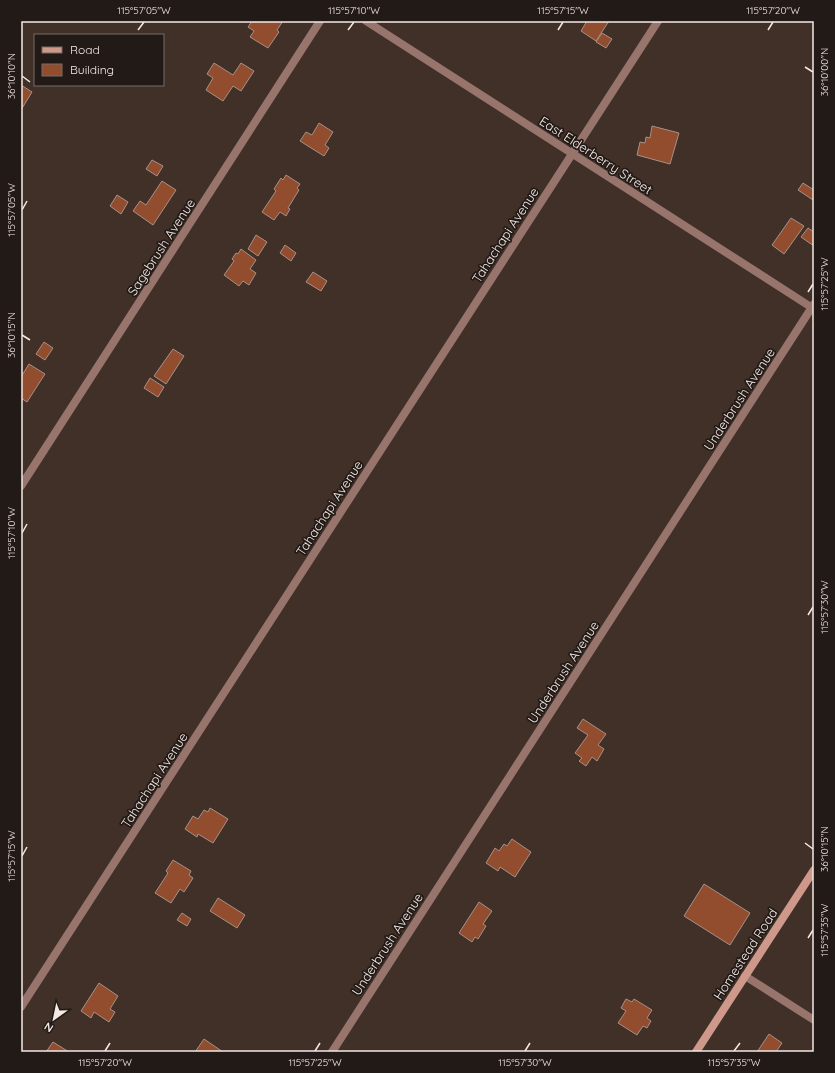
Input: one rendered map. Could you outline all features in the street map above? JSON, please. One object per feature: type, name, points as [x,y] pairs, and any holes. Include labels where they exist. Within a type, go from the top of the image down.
[{"type":"main road","name":"Homestead Road","points":[[696,1052],[814,870]]},
{"type":"street","name":"Sagebrush Avenue","points":[[21,486],[270,101],[320,21]]},
{"type":"street","name":"East Elderberry Street","points":[[366,21],[813,307]]},
{"type":"street","name":"Tahachapi Avenue","points":[[21,1007],[658,21]]},
{"type":"street","name":"Underbrush Avenue","points":[[332,1052],[813,307]]},
{"type":"street","points":[[745,976],[814,1020]]},
{"type":"building","points":[[252,21],[283,21],[277,30],[279,32],[268,48],[250,37],[254,31],[248,27]]},
{"type":"building","points":[[587,21],[609,21],[596,41],[581,31]]},
{"type":"building","points":[[602,33],[612,39],[606,48],[596,42]]},
{"type":"building","points":[[214,63],[233,75],[241,63],[254,71],[241,91],[233,86],[223,101],[206,90],[213,78],[207,74]]},
{"type":"building","points":[[21,85],[32,92],[21,110]]},
{"type":"building","points":[[319,123],[333,132],[325,145],[329,148],[324,156],[300,141],[306,132],[312,135]]},
{"type":"building","points":[[652,126],[679,133],[670,164],[637,155],[640,142],[645,143],[646,137],[650,138]]},
{"type":"building","points":[[152,160],[163,166],[157,176],[146,169]]},
{"type":"building","points":[[286,175],[300,184],[297,188],[299,190],[288,208],[290,209],[286,216],[280,212],[274,220],[262,212],[276,191],[274,189],[281,178],[283,180]]},
{"type":"building","points":[[162,181],[176,190],[153,225],[133,211],[140,201],[146,205]]},
{"type":"building","points":[[803,183],[814,190],[813,200],[798,190]]},
{"type":"building","points":[[117,195],[128,202],[121,214],[110,206]]},
{"type":"building","points":[[791,218],[804,226],[784,254],[772,245]]},
{"type":"building","points":[[808,228],[814,232],[814,246],[801,237]]},
{"type":"building","points":[[256,235],[267,242],[258,256],[248,249]]},
{"type":"building","points":[[285,245],[296,253],[291,261],[280,253]]},
{"type":"building","points":[[241,249],[256,260],[250,269],[256,273],[249,285],[243,281],[239,286],[224,275],[234,261],[232,259]]},
{"type":"building","points":[[313,272],[327,281],[321,291],[306,282]]},
{"type":"building","points":[[44,342],[53,348],[45,360],[36,354]]},
{"type":"building","points":[[173,349],[184,356],[166,384],[154,376]]},
{"type":"building","points":[[29,364],[45,374],[27,402],[21,398],[21,377]]},
{"type":"building","points":[[150,378],[164,387],[158,397],[144,388]]},
{"type":"building","points":[[583,719],[606,734],[598,745],[604,749],[597,761],[592,757],[586,766],[579,761],[582,758],[575,753],[588,735],[577,728]]},
{"type":"building","points":[[210,808],[228,819],[213,843],[198,834],[197,837],[185,829],[193,816],[198,819],[204,810],[208,812]]},
{"type":"building","points":[[512,839],[531,852],[515,877],[500,867],[498,871],[486,863],[495,848],[499,851],[504,844],[507,846]]},
{"type":"building","points":[[173,860],[191,871],[189,875],[193,878],[184,892],[180,889],[171,903],[155,893],[168,873],[166,871]]},
{"type":"building","points":[[704,884],[750,913],[730,945],[684,916]]},
{"type":"building","points":[[218,898],[245,915],[237,928],[210,911]]},
{"type":"building","points":[[479,902],[492,911],[483,924],[486,926],[478,939],[475,937],[472,942],[459,933]]},
{"type":"building","points":[[182,913],[191,919],[187,926],[177,920]]},
{"type":"building","points":[[99,983],[118,996],[110,1009],[115,1012],[109,1022],[94,1012],[91,1018],[81,1011]]},
{"type":"building","points":[[626,999],[632,1002],[634,999],[652,1010],[647,1018],[651,1021],[647,1028],[643,1026],[637,1035],[618,1023],[626,1011],[621,1008]]},
{"type":"building","points":[[769,1034],[782,1043],[776,1052],[757,1052]]},
{"type":"building","points":[[204,1039],[223,1052],[195,1052]]},
{"type":"building","points":[[53,1042],[69,1052],[46,1052]]}]
